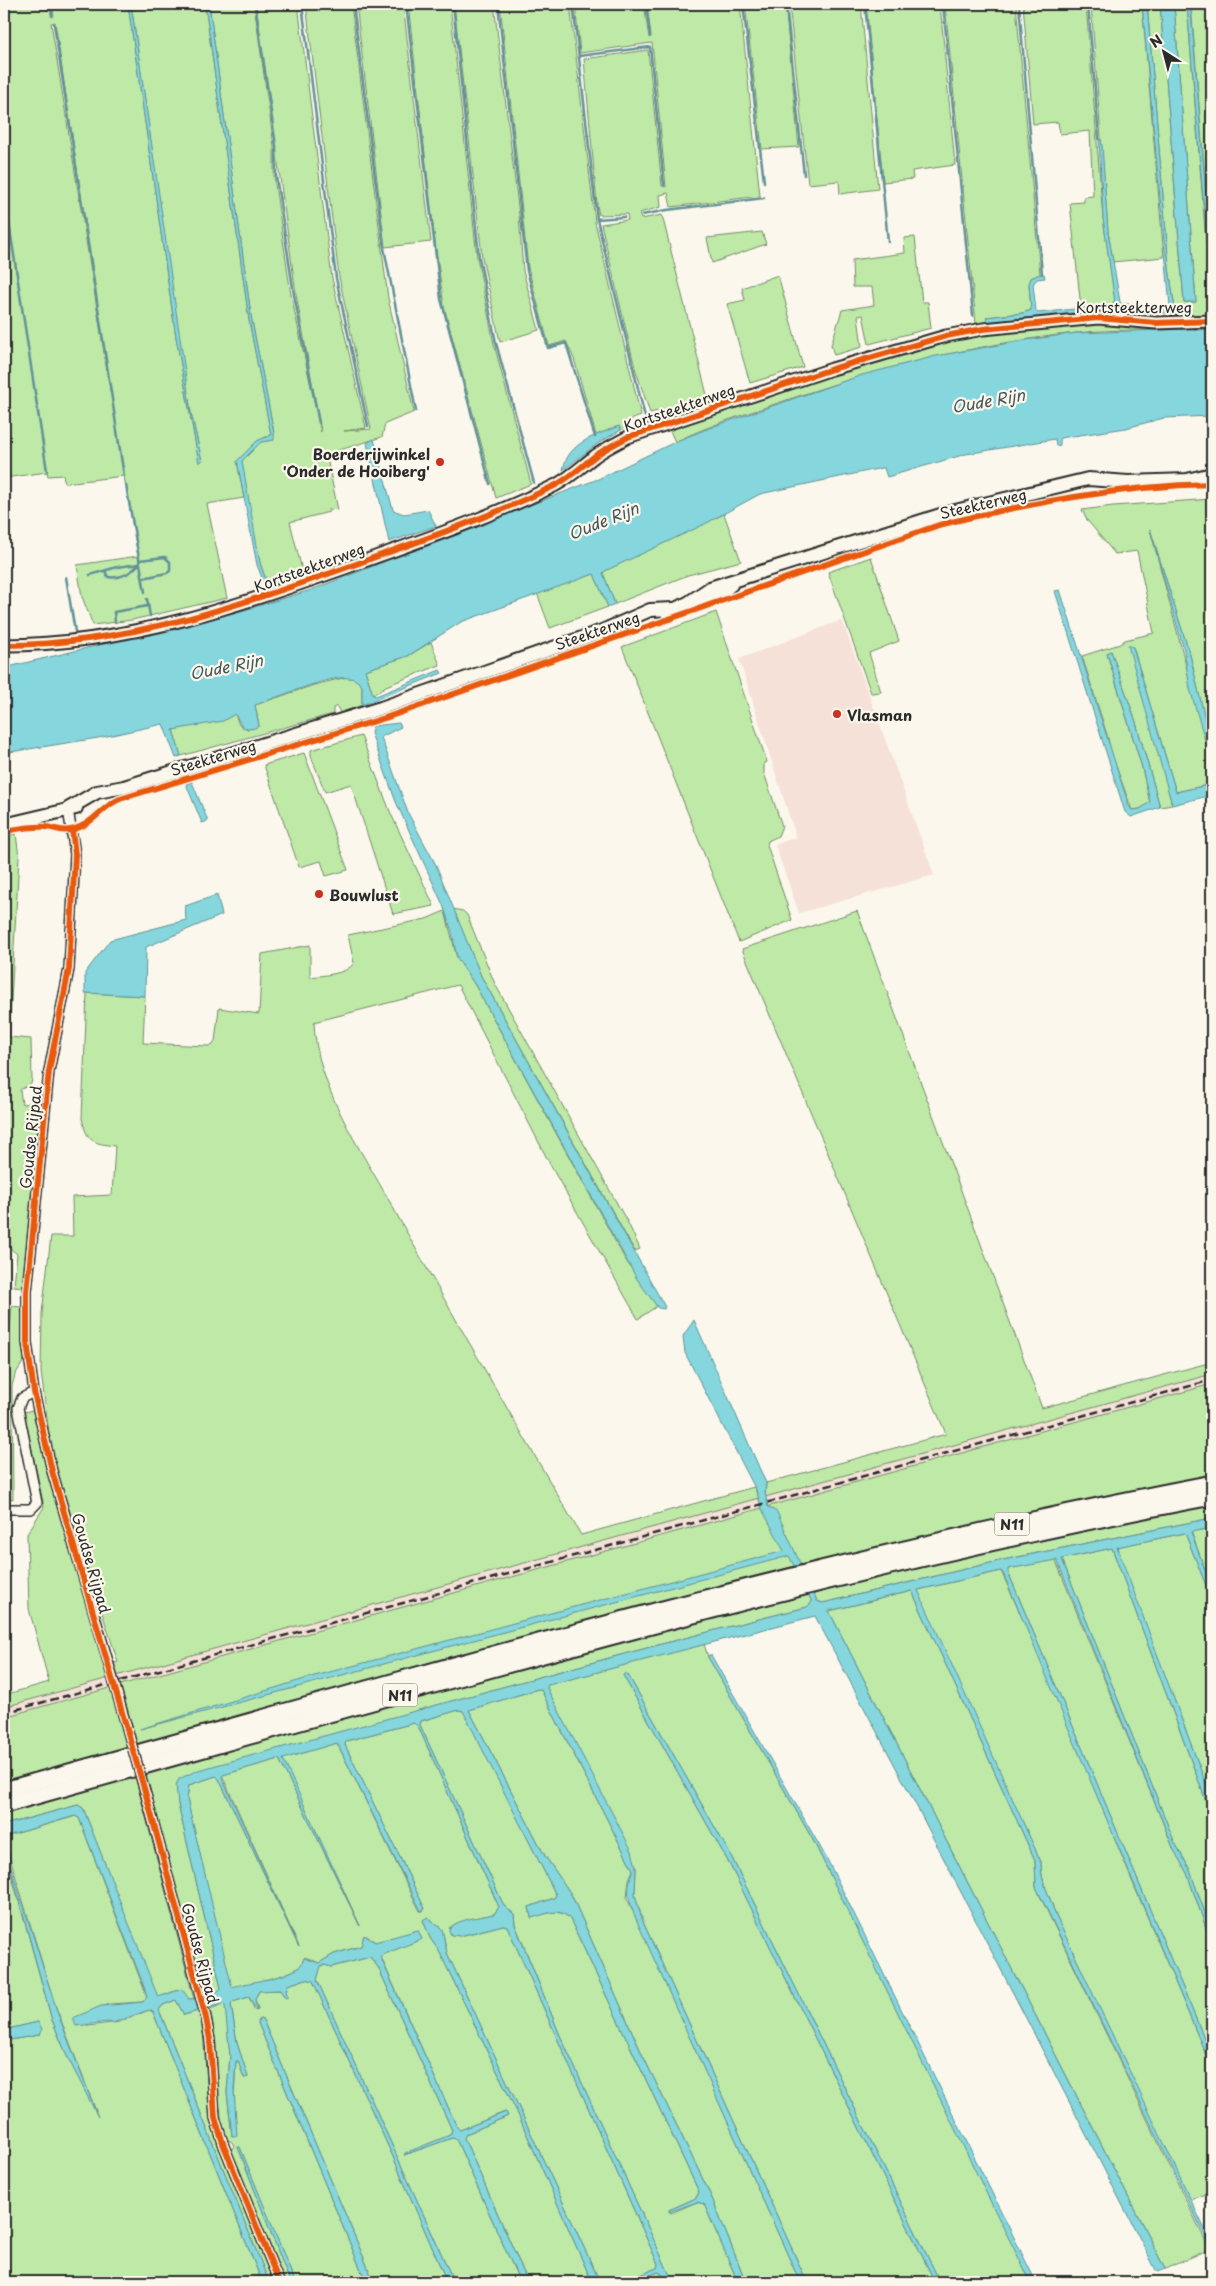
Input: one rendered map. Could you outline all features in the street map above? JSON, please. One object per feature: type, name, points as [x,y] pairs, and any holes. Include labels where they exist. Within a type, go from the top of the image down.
[{"type":"highway","name":"N11","points":[[4,1790],[817,1576],[952,1537],[1212,1483]]},
{"type":"highway","name":"N11","points":[[817,1576],[1212,1497]]},
{"type":"highway","name":"N11","points":[[4,1805],[793,1582]]},
{"type":"main road","name":"Steekterweg","points":[[4,825],[98,801],[124,787],[381,708],[602,631],[650,610],[673,609],[688,603],[710,588],[874,534],[947,513],[1088,479],[1102,478],[1128,482],[1164,479],[1212,469]]},
{"type":"main road","name":"Steekterweg","points":[[1164,479],[1186,480],[1212,474]]},
{"type":"main road","name":"Steekterweg","points":[[4,818],[27,819]]},
{"type":"street","name":"Kortsteekterweg","points":[[4,645],[26,645],[120,634],[188,619],[276,593],[510,506],[557,484],[608,447],[628,437],[832,369],[946,336],[983,329],[1098,318],[1156,323],[1212,321]]},
{"type":"street","name":"Goudse Rijpad","points":[[68,809],[75,854],[69,969],[50,1071],[27,1292],[27,1342],[34,1392],[52,1471],[148,1802],[206,2018],[210,2040],[215,2118],[224,2146],[280,2282]]},
{"type":"street","points":[[4,1509],[31,1509],[37,1502],[18,1408],[22,1398],[34,1392]]},
{"type":"shaded area","points":[[842,620],[934,875],[799,913],[775,845],[796,837],[739,659]]},
{"type":"shaded area","points":[[1212,1374],[1212,1384],[768,1507],[765,1497]]},
{"type":"shaded area","points":[[759,1498],[762,1509],[4,1717],[4,1707]]},
{"type":"green space","points":[[4,4],[49,4],[52,17],[54,16],[52,4],[128,4],[176,337],[199,462],[202,461],[191,413],[179,336],[131,4],[205,4],[249,320],[271,435],[257,441],[237,461],[244,498],[207,504],[227,598],[132,620],[93,625],[82,597],[77,565],[138,556],[124,476],[65,483],[63,475],[48,476],[47,472],[4,478]],"holes":[[[55,22],[111,395],[51,23]]]},
{"type":"green space","points":[[209,4],[254,4],[274,146],[274,177],[291,295],[321,432],[296,294],[256,4],[298,4],[332,278],[366,428],[344,431],[371,429],[339,277],[306,4],[351,4],[388,298],[414,412],[385,424],[382,437],[330,453],[328,463],[338,510],[329,509],[329,512],[290,522],[303,574],[278,584],[267,583],[260,563],[242,469],[242,461],[261,442],[273,440],[274,433],[251,316]]},
{"type":"green space","points":[[356,4],[403,4],[431,242],[385,247]]},
{"type":"green space","points":[[408,4],[450,4],[477,257],[494,344],[531,484],[496,498],[444,307]]},
{"type":"green space","points":[[454,4],[494,4],[519,215],[523,271],[539,330],[500,342],[482,257]]},
{"type":"green space","points":[[500,4],[570,4],[595,222],[641,416],[627,421],[629,426],[621,430],[619,426],[596,435],[574,359],[566,341],[549,346],[528,268]]},
{"type":"green space","points":[[575,4],[644,4],[649,38],[651,37],[647,4],[740,4],[760,196],[671,207],[668,193],[660,195],[661,207],[639,213],[641,219],[662,215],[708,399],[650,413],[635,368],[601,224],[628,220],[627,214],[599,215],[597,205],[584,59],[648,50],[662,186],[666,187],[652,43],[580,53]]},
{"type":"green space","points":[[745,4],[785,4],[799,147],[762,149]]},
{"type":"green space","points":[[789,4],[861,4],[878,189],[840,194],[839,181],[808,184]]},
{"type":"green space","points":[[866,4],[940,4],[955,165],[912,171],[913,179],[883,182]]},
{"type":"green space","points":[[945,4],[1016,4],[1040,274],[1031,278],[1029,284],[1031,310],[1023,313],[986,317],[988,324],[976,324]]},
{"type":"green space","points":[[1023,4],[1086,4],[1103,218],[1115,300],[1111,305],[1081,308],[1070,203],[1084,202],[1084,197],[1093,196],[1090,131],[1060,134],[1058,122],[1033,124]]},
{"type":"green space","points":[[1091,4],[1142,4],[1164,257],[1113,262],[1108,232]]},
{"type":"green space","points":[[1147,4],[1160,4],[1184,302],[1196,302],[1174,4],[1187,4],[1212,317],[1175,320],[1173,313],[1175,310],[1169,268]]},
{"type":"green space","points":[[1191,4],[1212,4],[1212,244],[1210,244]]},
{"type":"green space","points":[[762,232],[766,244],[712,263],[707,238]]},
{"type":"green space","points":[[915,237],[922,302],[928,302],[931,328],[869,344],[863,315],[858,316],[862,347],[834,355],[831,345],[842,310],[874,305],[872,287],[853,287],[852,260],[905,253],[904,238]]},
{"type":"green space","points":[[778,275],[803,367],[750,383],[727,304],[745,300],[742,288]]},
{"type":"green space","points":[[1089,322],[1212,325],[1212,329],[1093,331],[1000,344],[925,359],[851,379],[725,421],[675,442],[668,426],[833,373],[969,335]]},
{"type":"green space","points":[[1212,499],[1212,749],[1190,655],[1150,529],[1212,764],[1212,784],[1176,792],[1133,647],[1172,805],[1160,807],[1135,719],[1111,651],[1107,654],[1141,764],[1150,803],[1140,809],[1132,810],[1111,753],[1082,656],[1120,644],[1125,640],[1154,633],[1137,551],[1115,554],[1087,520],[1082,510]]},
{"type":"green space","points":[[724,514],[741,561],[688,575],[615,604],[603,573],[604,571]]},
{"type":"green space","points":[[871,557],[899,641],[869,653],[881,692],[871,693],[828,572]]},
{"type":"green space","points":[[594,574],[608,607],[550,628],[537,593]]},
{"type":"green space","points":[[716,612],[767,762],[764,764],[764,773],[782,826],[778,836],[768,841],[767,845],[792,920],[739,942],[622,647]]},
{"type":"green space","points":[[431,642],[440,665],[386,686],[373,695],[365,670],[408,656]]},
{"type":"green space","points":[[347,677],[355,679],[362,686],[362,705],[340,713],[337,706],[333,708],[333,714],[181,756],[173,730],[235,714],[239,725],[248,729],[259,725],[255,705],[314,685]]},
{"type":"green space","points":[[361,736],[391,814],[434,906],[393,914],[351,784],[325,792],[311,756],[311,750]]},
{"type":"green space","points":[[304,753],[348,870],[326,876],[321,861],[299,867],[264,765]]},
{"type":"green space","points":[[16,834],[19,857],[9,1037],[31,1039],[32,1079],[31,1084],[20,1090],[22,1104],[43,1101],[24,1287],[14,1286],[17,1254],[4,1243],[4,836]]},
{"type":"green space","points":[[453,909],[463,911],[467,915],[495,984],[629,1225],[640,1249],[635,1251],[629,1241],[481,976]]},
{"type":"green space","points":[[445,911],[457,958],[475,985],[625,1259],[657,1306],[638,1319],[553,1170],[458,985],[314,1022],[323,1070],[331,1093],[354,1139],[461,1329],[581,1535],[754,1487],[759,1498],[4,1707],[4,1695],[49,1682],[29,1609],[27,1534],[44,1507],[24,1412],[33,1410],[104,1666],[118,1662],[52,1458],[41,1372],[42,1313],[51,1236],[73,1236],[72,1197],[112,1195],[115,1146],[101,1144],[92,1140],[86,1132],[82,1118],[87,993],[145,996],[143,1043],[213,1045],[219,1008],[259,1014],[262,954],[310,945],[310,977],[334,974],[346,970],[354,963],[348,935],[426,919]]},
{"type":"green space","points":[[857,911],[1042,1408],[1212,1362],[1212,1374],[765,1497],[766,1483],[946,1434],[742,949]]},
{"type":"green space","points":[[12,1306],[21,1307],[25,1359],[15,1375],[12,1386],[13,1499],[5,1497],[4,1364],[7,1358]]},
{"type":"green space","points":[[1212,1384],[1212,1476],[1044,1510],[795,1566],[441,1659],[410,1668],[388,1678],[4,1781],[4,1717]]},
{"type":"green space","points":[[1212,1504],[1212,1518],[1003,1560],[823,1603],[817,1601],[814,1594],[904,1570]]},
{"type":"green space","points":[[1212,1528],[1212,1589],[1191,1531]]},
{"type":"green space","points":[[1185,1533],[1212,1600],[1212,1800],[1116,1547]]},
{"type":"green space","points":[[1112,1548],[1212,1817],[1212,1933],[1189,1868],[1174,1841],[1062,1559]]},
{"type":"green space","points":[[1055,1559],[1174,1850],[1187,1873],[1212,1945],[1212,2057],[1008,1572],[1008,1569]]},
{"type":"green space","points":[[1001,1571],[1043,1664],[1212,2069],[1212,2192],[1190,2200],[1055,1914],[1044,1882],[1041,1862],[920,1600],[918,1590]]},
{"type":"green space","points":[[912,1591],[1035,1860],[1036,1887],[1041,1898],[1205,2240],[1212,2248],[1165,2269],[829,1611]]},
{"type":"green space","points":[[809,1595],[812,1602],[807,1607],[570,1668],[179,1779],[178,1804],[221,1988],[219,1991],[206,1996],[144,1774],[628,1640]]},
{"type":"green space","points":[[704,1644],[708,1657],[813,1840],[1031,2282],[940,2282],[730,1854],[628,1675],[625,1674],[623,1675],[729,1863],[935,2282],[807,2282],[643,1922],[635,1895],[636,1867],[547,1688],[547,1685]]},
{"type":"green space","points":[[538,1689],[541,1690],[633,1870],[629,1880],[627,1898],[800,2282],[746,2282],[711,2196],[642,2054],[571,1894],[545,1856],[469,1710]]},
{"type":"green space","points":[[459,1710],[464,1711],[556,1895],[554,1898],[529,1907],[531,1918],[557,1912],[566,1915],[570,1919],[699,2192],[696,2198],[669,2210],[671,2213],[697,2202],[704,2204],[738,2282],[673,2282],[559,2033],[515,1924],[514,1914],[504,1906],[420,1725],[421,1721]]},
{"type":"green space","points":[[414,1723],[419,1728],[499,1907],[494,1914],[457,1923],[449,1928],[460,1936],[503,1925],[507,1926],[658,2264],[657,2268],[625,2282],[600,2282],[447,1953],[442,1929],[428,1917],[423,1920],[430,1938],[439,1951],[517,2112],[592,2282],[528,2282],[464,2138],[466,2134],[508,2116],[505,2112],[460,2130],[457,2127],[380,1955],[422,1939],[375,1942],[367,1936],[363,1937],[364,1941],[361,1946],[334,1954],[319,1963],[305,1957],[299,1967],[286,1974],[232,1988],[230,1984],[187,1799],[189,1785],[216,1776],[219,1779],[299,1947],[222,1775],[279,1759],[360,1926],[282,1758],[337,1743],[420,1911],[423,1911],[425,1909],[345,1745],[346,1741]]},
{"type":"green space","points":[[135,1776],[194,1999],[189,1999],[177,1990],[158,1998],[155,1993],[83,1808],[78,1805],[4,1825],[4,1812]]},
{"type":"green space","points":[[76,1816],[79,1818],[147,1997],[143,2002],[110,2004],[81,2015],[88,2026],[119,2022],[149,2010],[153,2012],[262,2282],[4,2282],[4,2041],[39,2035],[38,2022],[4,2030],[4,1848],[52,2020],[67,2056],[96,2111],[54,2002],[6,1845],[4,1845],[4,1837]]},
{"type":"green space","points":[[370,1957],[378,1967],[452,2130],[450,2135],[404,2155],[452,2138],[456,2139],[520,2282],[454,2282],[317,1980],[320,1966],[331,1967]]},
{"type":"green space","points":[[306,1979],[313,1981],[394,2159],[447,2282],[374,2282],[263,2020],[260,2019],[258,2023],[366,2282],[295,2282],[238,2147],[290,2282],[283,2282],[230,2151],[234,2146],[232,2142],[226,2139],[219,2107],[215,2041],[210,2009],[223,2004],[226,2006],[230,2056],[227,2092],[232,2136],[236,2061],[238,2061],[244,2078],[248,2077],[237,2043],[231,2004],[232,2002],[249,1997],[255,2011],[258,2009],[255,1999],[259,1991],[265,1989],[286,1991],[288,1985]]},
{"type":"green space","points":[[176,2000],[184,2015],[197,2011],[202,2019],[209,2107],[216,2135],[276,2282],[269,2282],[159,2010],[163,2005]]},
{"type":"green space","points":[[658,2272],[662,2274],[666,2282],[634,2282]]},
{"type":"water","points":[[128,4],[131,4],[191,413],[202,461],[199,463],[176,337]]},
{"type":"water","points":[[205,4],[209,4],[251,316],[274,433],[274,440],[261,442],[242,461],[260,563],[267,583],[264,583],[257,565],[237,461],[257,441],[271,435],[249,320]]},
{"type":"water","points":[[1142,4],[1147,4],[1169,268],[1175,310],[1173,313],[1147,313],[1131,309],[988,324],[986,317],[1023,313],[1031,310],[1029,284],[1031,278],[1040,274],[1044,274],[1045,278],[1037,279],[1033,284],[1036,311],[1038,313],[1115,303],[1103,218],[1099,139],[1102,146],[1108,232],[1120,302],[1122,304],[1161,309],[1167,309],[1170,306]]},
{"type":"water","points":[[1160,4],[1174,4],[1196,302],[1184,302]]},
{"type":"water","points":[[1187,4],[1191,4],[1210,244],[1212,307]]},
{"type":"water","name":"Oude Rijn","points":[[1189,326],[1193,326],[1195,330],[1212,329],[1212,416],[1164,418],[1126,428],[1060,438],[1060,445],[1056,446],[1055,439],[966,454],[887,477],[884,468],[882,468],[760,494],[703,525],[605,571],[603,573],[615,604],[608,607],[594,574],[461,622],[408,656],[365,670],[373,695],[376,696],[440,670],[442,673],[362,705],[362,686],[355,679],[340,678],[316,683],[255,705],[259,726],[252,729],[242,727],[235,714],[223,721],[173,730],[181,756],[176,758],[163,724],[98,738],[4,753],[4,668],[241,611],[311,590],[598,479],[679,440],[717,425],[862,375],[936,356],[1026,340],[1077,333],[1188,329]]},
{"type":"water","points":[[619,426],[621,430],[597,444],[563,470],[570,453],[577,446],[592,437]]},
{"type":"water","points":[[374,439],[393,510],[404,514],[428,510],[436,526],[389,542],[367,443]]},
{"type":"water","points":[[1150,529],[1190,655],[1212,749],[1212,764],[1190,689],[1184,650]]},
{"type":"water","points":[[1060,590],[1129,806],[1132,810],[1140,809],[1150,802],[1141,764],[1107,653],[1111,651],[1135,719],[1160,807],[1131,817],[1125,812],[1055,591]]},
{"type":"water","points":[[1128,645],[1133,647],[1176,792],[1212,784],[1212,795],[1172,805]]},
{"type":"water","points":[[399,723],[401,727],[381,737],[408,813],[436,865],[481,976],[665,1307],[664,1309],[658,1308],[637,1279],[475,985],[457,958],[452,932],[443,905],[396,802],[371,733],[373,726]]},
{"type":"water","points":[[192,782],[208,821],[202,823],[186,784]]},
{"type":"water","points":[[217,895],[222,915],[146,947],[145,996],[85,993],[85,973],[110,940],[186,920],[185,906]]},
{"type":"water","points":[[694,1320],[766,1483],[765,1492],[768,1507],[777,1512],[817,1601],[823,1603],[1003,1560],[1212,1518],[1212,1528],[1191,1532],[1212,1589],[1212,1600],[1185,1533],[1117,1547],[1212,1800],[1212,1817],[1112,1548],[1062,1559],[1174,1841],[1189,1868],[1212,1933],[1212,1945],[1187,1873],[1174,1850],[1057,1560],[1008,1569],[1008,1572],[1212,2057],[1212,2069],[1003,1573],[1001,1571],[918,1590],[1041,1862],[1044,1882],[1055,1914],[1209,2238],[1207,2240],[1036,1887],[1035,1860],[912,1591],[829,1611],[1165,2269],[1157,2272],[916,1805],[815,1616],[548,1685],[547,1688],[632,1851],[636,1867],[635,1895],[643,1922],[807,2282],[800,2282],[639,1926],[629,1898],[630,1878],[633,1870],[541,1690],[538,1689],[469,1710],[545,1856],[571,1894],[642,2054],[711,2196],[746,2282],[738,2282],[704,2204],[697,2202],[669,2212],[669,2210],[696,2198],[699,2192],[570,1919],[566,1915],[557,1912],[531,1918],[529,1907],[554,1898],[556,1895],[463,1711],[459,1710],[421,1721],[420,1725],[504,1906],[514,1914],[515,1925],[559,2033],[673,2282],[666,2282],[662,2274],[658,2272],[634,2282],[625,2282],[657,2268],[658,2264],[507,1926],[503,1925],[460,1936],[451,1935],[449,1930],[456,1923],[494,1914],[499,1907],[419,1728],[414,1723],[346,1741],[345,1745],[425,1909],[421,1911],[337,1743],[283,1759],[360,1926],[279,1759],[223,1775],[222,1778],[299,1947],[219,1779],[216,1776],[189,1785],[187,1799],[232,1987],[292,1971],[301,1965],[304,1958],[319,1963],[334,1954],[361,1946],[364,1935],[375,1942],[418,1930],[422,1939],[380,1956],[457,2127],[460,2130],[506,2112],[508,2116],[466,2134],[464,2138],[528,2282],[520,2282],[456,2139],[452,2138],[404,2155],[450,2135],[452,2130],[378,1967],[370,1957],[331,1967],[321,1966],[317,1980],[454,2282],[447,2282],[394,2159],[313,1981],[306,1979],[288,1985],[286,1991],[288,1997],[285,1998],[280,1990],[259,1991],[255,1999],[257,2011],[249,1997],[231,2004],[237,2043],[248,2077],[244,2078],[238,2061],[236,2061],[234,2089],[237,2136],[232,2136],[227,2092],[230,2056],[225,2006],[223,2004],[184,2015],[176,2000],[163,2005],[159,2010],[269,2282],[262,2282],[153,2012],[149,2010],[113,2023],[76,2026],[73,2018],[101,2006],[143,2002],[147,1997],[143,1984],[79,1818],[75,1816],[4,1837],[4,1825],[78,1805],[83,1808],[158,1997],[182,1989],[189,1999],[207,1996],[219,1991],[221,1988],[178,1804],[176,1785],[179,1779],[198,1770],[578,1666],[807,1607],[812,1602],[789,1556],[140,1729],[311,1677],[784,1551],[762,1509],[756,1490],[685,1353],[683,1336]]},
{"type":"water","points":[[711,1655],[827,1859],[1036,2282],[1031,2282],[1004,2229],[813,1840],[708,1657]]},
{"type":"water","points":[[625,1673],[628,1675],[730,1854],[940,2282],[935,2282],[729,1863],[623,1675]]},
{"type":"water","points":[[4,1845],[58,2014],[98,2117],[67,2056],[52,2020]]},
{"type":"water","points":[[428,1917],[442,1929],[447,1953],[600,2282],[592,2282],[517,2112],[439,1951],[430,1938],[423,1920]]},
{"type":"water","points":[[259,2019],[263,2020],[374,2282],[366,2282],[258,2023]]},
{"type":"water","points":[[38,2022],[42,2029],[39,2035],[4,2041],[4,2030]]},
{"type":"water","points":[[238,2147],[240,2147],[295,2282],[290,2282]]},
{"type":"waterway","points":[[51,4],[52,16]]},
{"type":"waterway","points":[[255,4],[276,146],[276,176],[294,295],[319,423]]},
{"type":"waterway","points":[[302,4],[336,278],[368,426]]},
{"type":"waterway","points":[[353,4],[384,248],[416,411]]},
{"type":"waterway","points":[[406,4],[441,299],[490,484]]},
{"type":"waterway","points":[[453,4],[479,257],[496,343],[534,483]]},
{"type":"waterway","points":[[498,4],[527,271],[548,348],[566,343],[595,437]]},
{"type":"waterway","points":[[573,4],[597,219],[645,417]]},
{"type":"waterway","points":[[646,4],[650,36]]},
{"type":"waterway","points":[[743,4],[764,182]]},
{"type":"waterway","points":[[786,4],[804,175]]},
{"type":"waterway","points":[[865,4],[888,242]]},
{"type":"waterway","points":[[943,4],[973,316]]},
{"type":"waterway","points":[[1019,4],[1042,274]]},
{"type":"waterway","points":[[1088,4],[1099,139]]},
{"type":"waterway","points":[[54,24],[124,476]]},
{"type":"waterway","points":[[579,56],[650,47],[664,185]]},
{"type":"waterway","points":[[4,190],[47,471]]},
{"type":"waterway","points":[[642,215],[667,210],[764,198]]},
{"type":"waterway","points":[[597,219],[624,217]]},
{"type":"waterway","points":[[126,485],[145,592]]},
{"type":"waterway","points":[[139,560],[165,557],[170,562],[170,571],[167,573],[143,578]]},
{"type":"waterway","points":[[90,575],[117,567],[139,564]]},
{"type":"waterway","points":[[105,571],[108,577],[117,577],[132,571],[138,565]]},
{"type":"waterway","points":[[66,577],[75,632]]},
{"type":"waterway","points":[[147,599],[150,616]]},
{"type":"waterway","points":[[115,622],[114,612],[148,606]]},
{"type":"railway","points":[[4,1713],[1212,1380]]},
{"type":"cycle path","points":[[4,645],[50,643],[140,630],[229,607],[273,593],[434,536],[532,496],[561,482],[599,453],[628,437],[832,369],[946,336],[983,329],[1098,318],[1156,323],[1212,321]]},
{"type":"cycle path","points":[[4,831],[36,827],[66,831],[74,829],[90,821],[109,805],[120,799],[385,718],[939,525],[1074,497],[1143,488],[1212,484]]},
{"type":"cycle path","points":[[72,830],[75,854],[69,969],[49,1071],[27,1292],[27,1342],[34,1392],[52,1471],[148,1802],[206,2018],[210,2040],[215,2118],[224,2146],[279,2282]]},
{"type":"place","name":"Boerderijwinkel 'Onder de Hooiberg'","points":[[440,462]]},
{"type":"place","name":"Vlasman","points":[[837,714]]},
{"type":"place","name":"Bouwlust","points":[[319,894]]}]
